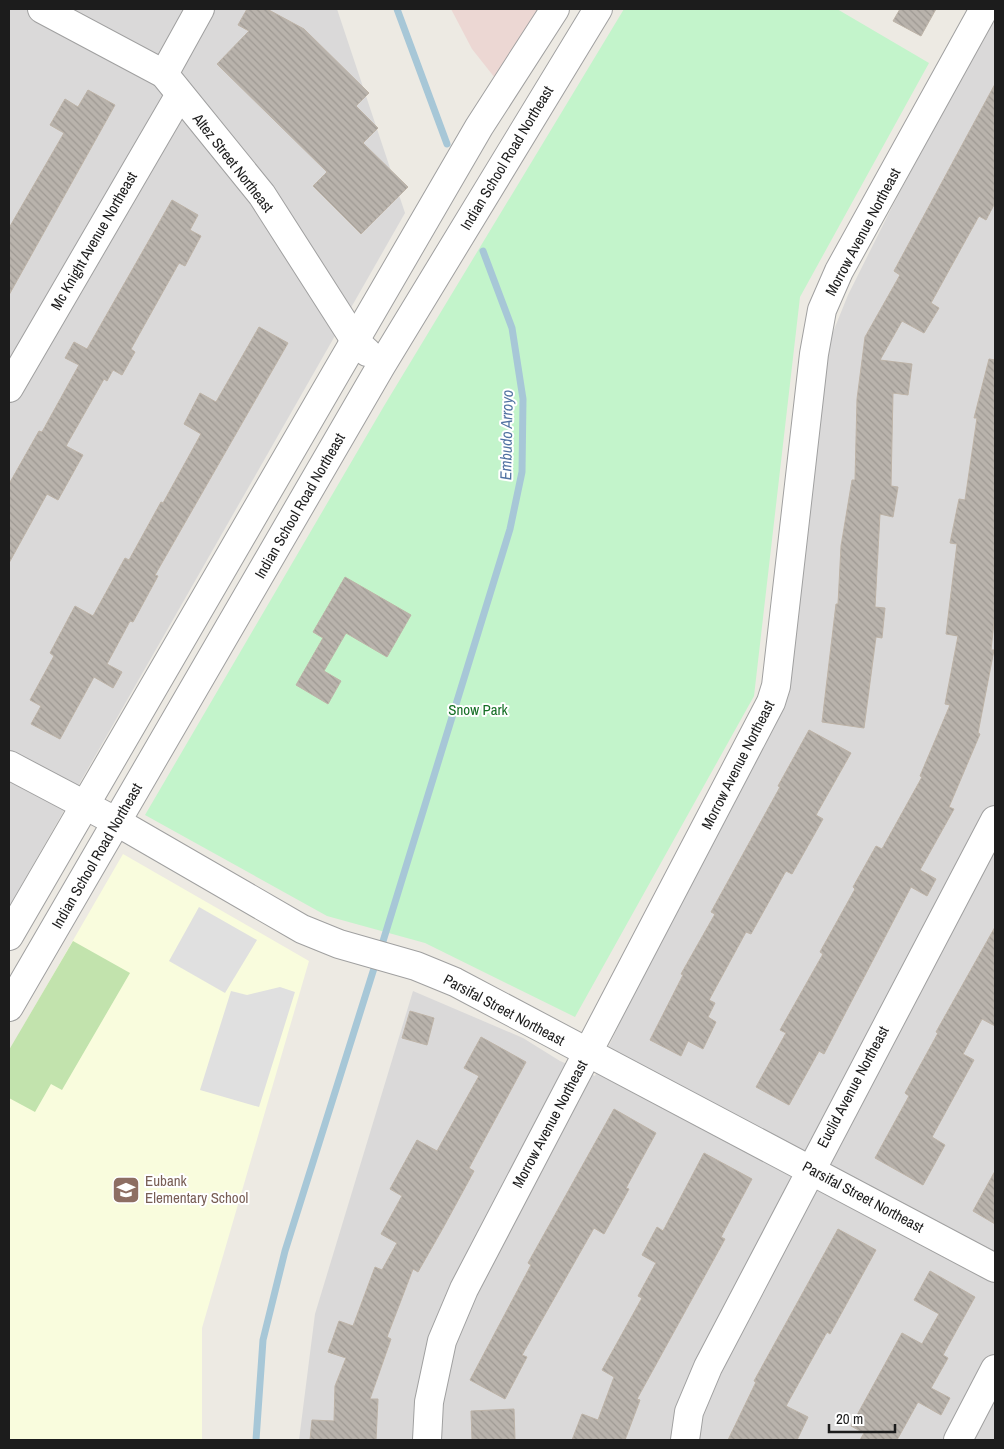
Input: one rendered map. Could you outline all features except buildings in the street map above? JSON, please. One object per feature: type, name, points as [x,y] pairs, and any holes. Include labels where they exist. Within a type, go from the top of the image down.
[{"type":"street","name":"Altez Street Northeast","points":[[42,9],[164,74],[262,195],[356,342],[381,366]]},
{"type":"street","points":[[164,74],[200,9]]},
{"type":"street","points":[[9,936],[480,127],[555,9]]},
{"type":"street","name":"Indian School Road Northeast","points":[[9,1007],[381,366],[598,9]]},
{"type":"street","name":"Morrow Avenue Northeast","points":[[427,1440],[429,1402],[442,1341],[464,1289],[771,702],[776,686],[814,354],[822,310],[839,271],[984,9]]},
{"type":"street","name":"Mc Knight Avenue Northeast","points":[[9,388],[180,96]]},
{"type":"street","name":"Parsifal Street Northeast","points":[[9,765],[117,822],[280,918],[312,934],[408,964],[455,982],[995,1268]]},
{"type":"street","name":"Euclid Avenue Northeast","points":[[685,1440],[689,1412],[708,1367],[810,1169],[995,820]]},
{"type":"street","points":[[958,1440],[995,1369]]},
{"type":"shaded area","points":[[9,9],[337,9],[405,213],[9,907]]},
{"type":"shaded area","points":[[451,9],[538,9],[495,78],[472,49]]},
{"type":"shaded area","points":[[995,15],[995,1440],[299,1440],[315,1314],[413,991],[523,1038],[560,1061],[595,1076],[620,1022],[778,712],[831,337],[848,295],[893,205]]},
{"type":"shaded area","name":"Eubank Elementary School","points":[[123,854],[309,961],[202,1328],[202,1440],[9,1440],[9,1051]]},
{"type":"shaded area","points":[[199,907],[257,940],[225,993],[169,961]]},
{"type":"shaded area","points":[[280,987],[295,992],[259,1107],[200,1090],[231,991],[247,995]]},
{"type":"green space","name":"Snow Park","points":[[624,9],[837,9],[929,63],[800,297],[754,696],[575,1017],[425,943],[327,916],[145,815],[384,406]]},
{"type":"green space","points":[[73,941],[130,973],[62,1090],[51,1084],[35,1112],[9,1098],[9,1050]]},
{"type":"waterway","name":"Embudo Arroyo","points":[[397,9],[447,144]]},
{"type":"waterway","name":"Embudo Arroyo","points":[[380,951],[510,529],[522,472],[523,399],[512,328],[483,251]]},
{"type":"waterway","points":[[256,1440],[263,1340],[285,1251],[376,962]]},
{"type":"place","name":"Eubank Elementary School","points":[[126,1190]]}]
